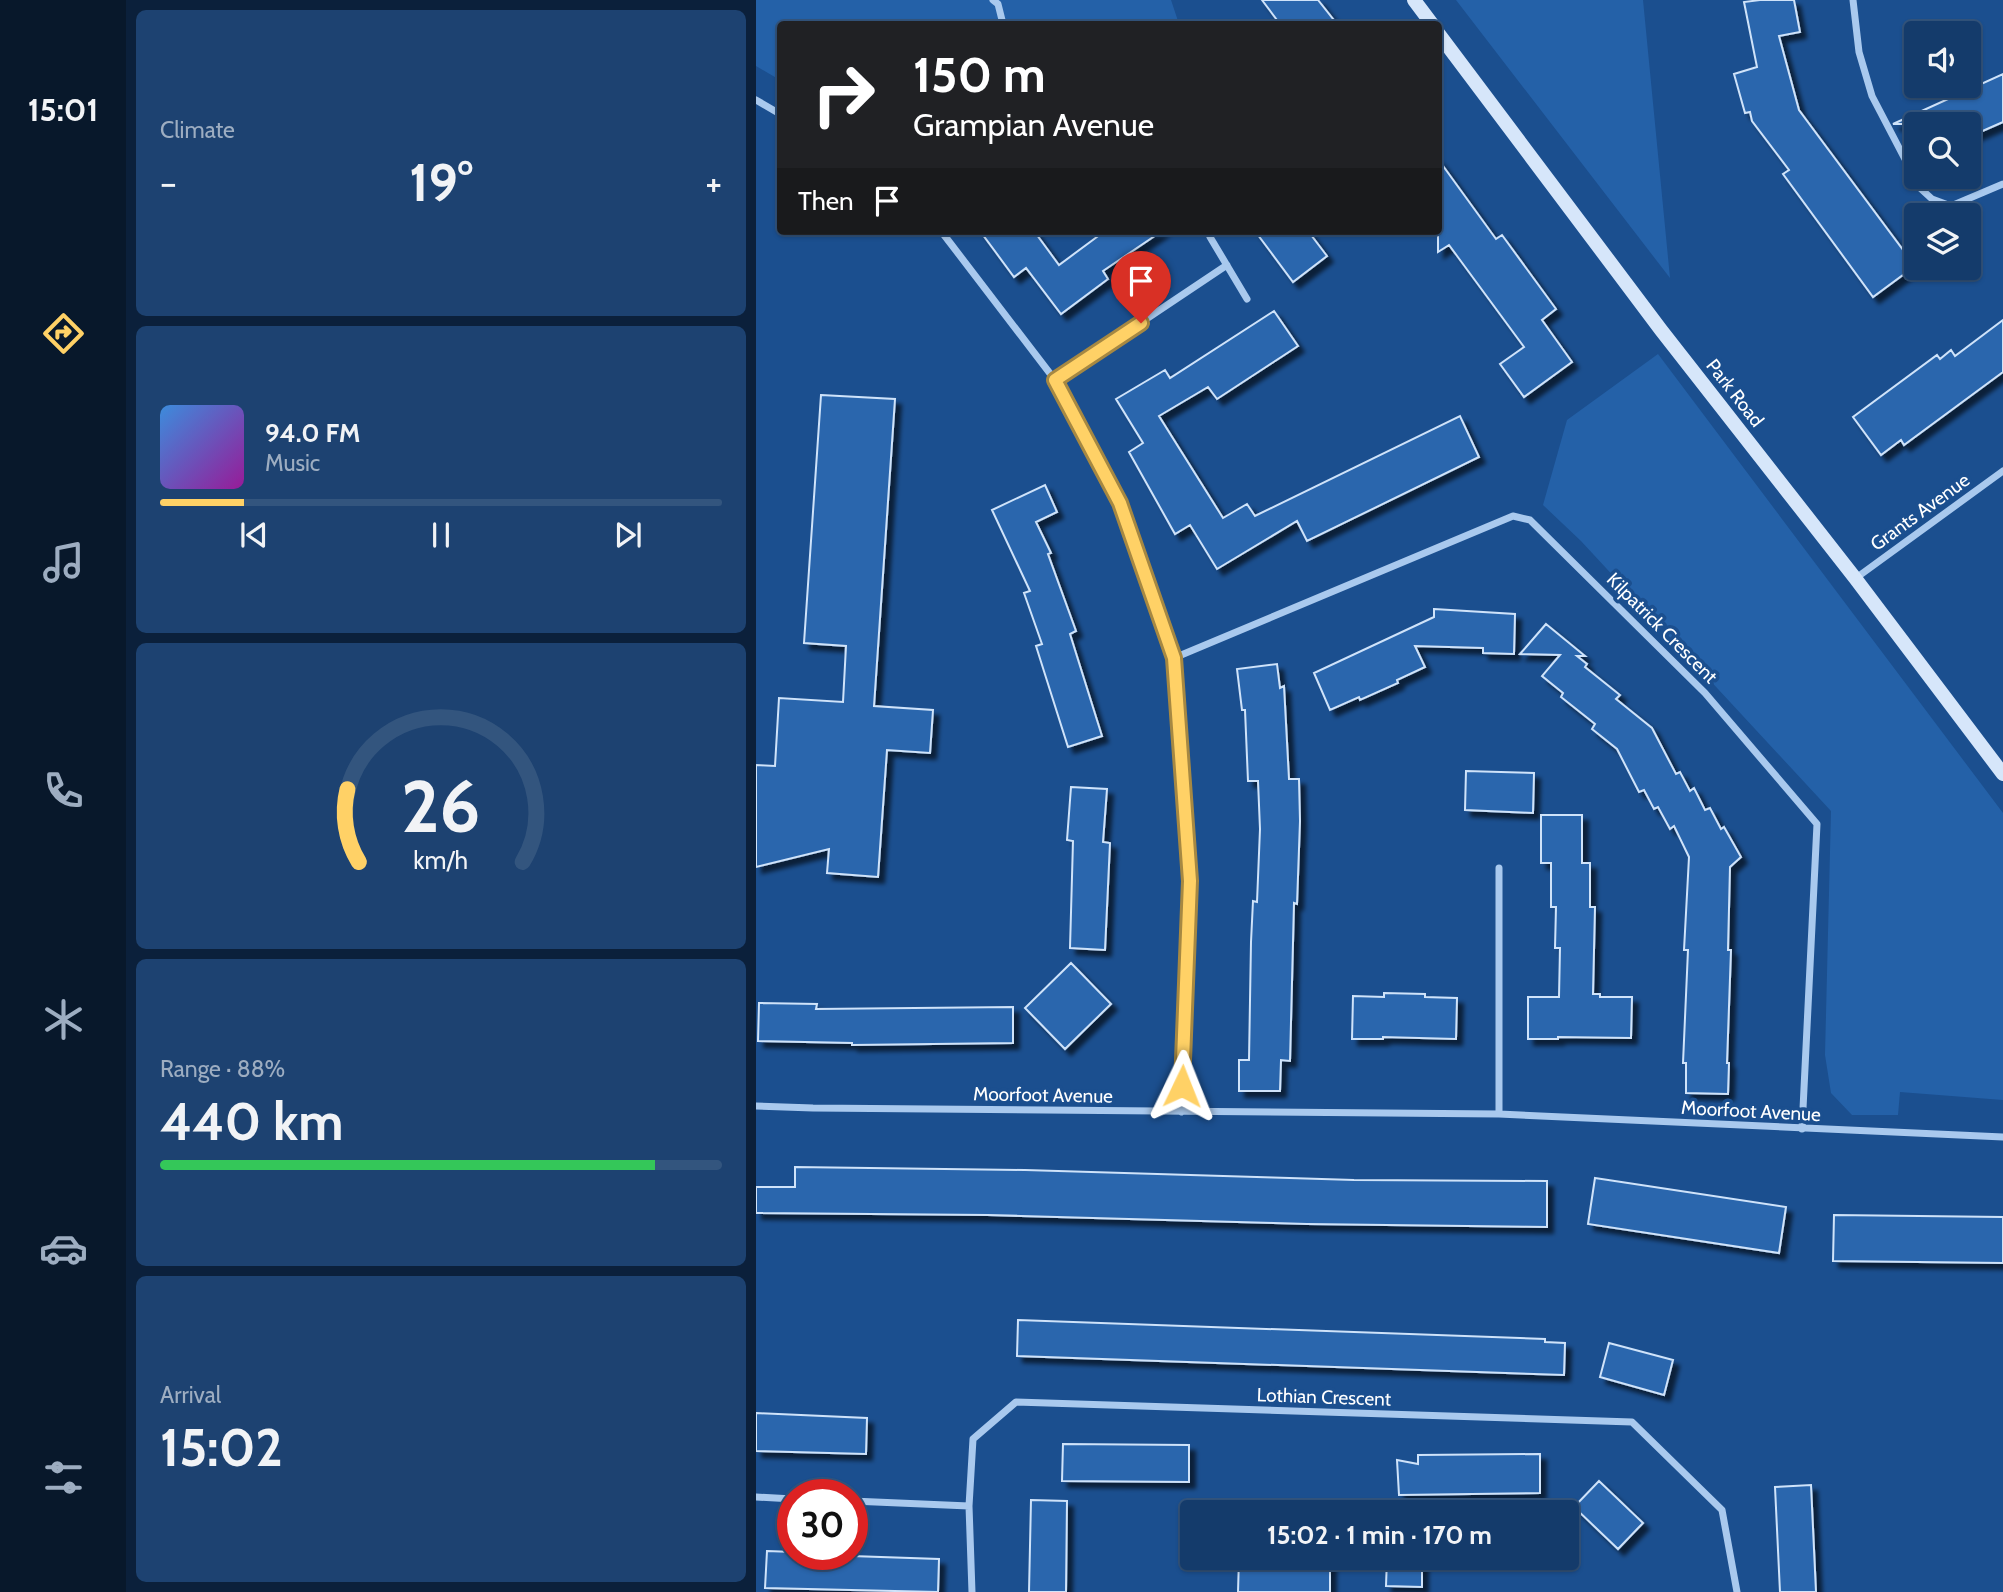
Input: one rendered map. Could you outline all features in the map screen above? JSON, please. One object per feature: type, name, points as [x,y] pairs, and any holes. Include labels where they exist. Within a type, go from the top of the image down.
[{"type":"street","points":[[993,0],[998,4],[1002,21]]},
{"type":"street","points":[[1414,0],[1430,21]]},
{"type":"street","points":[[1853,0],[1859,51],[1872,96],[1920,188],[1932,199],[1951,206],[2003,184]]},
{"type":"street","name":"Park Road","points":[[1442,38],[1661,330],[2003,774]]},
{"type":"street","points":[[756,100],[777,112]]},
{"type":"street","points":[[945,235],[1055,380],[1120,503],[1174,658],[1190,881],[1181,1112]]},
{"type":"street","points":[[1210,237],[1247,299]]},
{"type":"street","points":[[1055,380],[1227,265]]},
{"type":"street","name":"Grants Avenue","points":[[1855,579],[2003,471]]},
{"type":"street","name":"Kilpatrick Crescent","points":[[1174,658],[1513,516],[1530,520],[1705,693],[1817,824],[1802,1129]]},
{"type":"street","points":[[1499,868],[1499,1114]]},
{"type":"street","name":"Moorfoot Avenue","points":[[756,1106],[1499,1114],[2003,1137]]},
{"type":"street","name":"Lothian Crescent","points":[[972,1592],[969,1506],[973,1439],[1016,1402],[1632,1422],[1722,1510],[1737,1592]]},
{"type":"street","points":[[756,1497],[777,1498]]},
{"type":"street","points":[[868,1502],[969,1506]]},
{"type":"shaded area","points":[[756,0],[1171,0],[1178,21],[777,21],[777,78],[756,66]]},
{"type":"shaded area","points":[[1456,0],[1643,0],[1670,278]]},
{"type":"shaded area","points":[[1658,354],[2003,813],[2003,1100],[1900,1092],[1898,1115],[1852,1115],[1831,1093],[1825,1055],[1831,811],[1581,541],[1543,505],[1567,420]]},
{"type":"building","points":[[1262,0],[1318,0],[1335,21],[1278,21]]},
{"type":"building","points":[[1794,0],[1800,32],[1779,36],[1799,110],[1904,251],[1904,274],[1873,297],[1783,174],[1789,170],[1752,121],[1750,112],[1745,113],[1734,74],[1757,67],[1744,2]]},
{"type":"building","points":[[2003,74],[2003,122],[1981,132],[1981,112],[1919,112],[1950,98],[1981,98],[1981,84]]},
{"type":"building","points":[[1442,165],[1496,239],[1502,235],[1556,309],[1542,320],[1572,362],[1524,397],[1500,364],[1524,347],[1449,245],[1438,252],[1438,235],[1442,235]]},
{"type":"building","points":[[983,235],[1037,235],[1059,265],[1100,235],[1156,235],[1103,271],[1108,279],[1061,314],[1026,268],[1014,277]]},
{"type":"building","points":[[1258,235],[1311,235],[1327,256],[1293,282]]},
{"type":"building","points":[[1274,311],[1298,346],[1217,399],[1208,387],[1159,416],[1223,518],[1247,504],[1255,516],[1460,416],[1479,457],[1307,541],[1297,521],[1217,569],[1190,525],[1175,534],[1129,452],[1143,443],[1116,399],[1165,370],[1170,378]]},
{"type":"building","points":[[2003,320],[2003,372],[1904,445],[1901,440],[1881,455],[1853,417],[1937,355],[1940,359],[1951,350],[1955,356]]},
{"type":"building","points":[[821,395],[895,399],[874,706],[933,710],[930,753],[887,750],[878,877],[827,873],[829,849],[756,867],[756,765],[775,766],[779,698],[843,702],[846,646],[804,643]]},
{"type":"building","points":[[1045,485],[1057,512],[1036,522],[1051,553],[1048,554],[1076,631],[1070,634],[1102,736],[1068,747],[1036,646],[1042,644],[1024,593],[1030,591],[992,510]]},
{"type":"building","points":[[1434,609],[1515,614],[1514,654],[1483,653],[1483,648],[1415,646],[1425,667],[1397,680],[1398,683],[1330,710],[1314,673],[1434,617]]},
{"type":"building","points":[[1546,624],[1585,656],[1577,656],[1587,664],[1585,667],[1620,695],[1616,699],[1652,728],[1676,774],[1680,772],[1690,791],[1694,788],[1705,810],[1710,808],[1741,857],[1730,867],[1728,1094],[1686,1093],[1686,1063],[1683,1063],[1688,950],[1684,950],[1689,857],[1674,826],[1670,829],[1658,807],[1654,809],[1644,790],[1639,792],[1617,749],[1592,729],[1595,724],[1561,697],[1563,693],[1542,676],[1560,655],[1520,654]]},
{"type":"building","points":[[1277,664],[1280,688],[1284,686],[1289,779],[1299,779],[1300,821],[1297,904],[1294,903],[1290,1061],[1281,1060],[1280,1091],[1239,1091],[1239,1060],[1249,1060],[1251,942],[1253,901],[1257,902],[1260,829],[1258,781],[1248,781],[1245,710],[1242,710],[1237,669]]},
{"type":"building","points":[[1466,771],[1534,773],[1533,813],[1465,810]]},
{"type":"building","points":[[1071,787],[1107,789],[1103,842],[1110,843],[1105,950],[1070,948],[1073,841],[1067,840]]},
{"type":"building","points":[[1541,815],[1582,815],[1582,863],[1590,863],[1590,907],[1595,907],[1593,994],[1600,994],[1600,997],[1632,997],[1631,1038],[1528,1039],[1528,997],[1559,997],[1560,948],[1555,948],[1556,907],[1551,907],[1551,863],[1541,863]]},
{"type":"building","points":[[1071,963],[1111,1004],[1065,1049],[1025,1008]]},
{"type":"building","points":[[1384,993],[1457,998],[1456,1039],[1352,1039],[1353,996],[1384,997]]},
{"type":"building","points":[[759,1003],[817,1004],[816,1009],[1013,1007],[1013,1043],[852,1045],[758,1041]]},
{"type":"building","points":[[795,1167],[1025,1170],[1354,1180],[1547,1181],[1547,1227],[1307,1224],[988,1215],[756,1213],[756,1187],[795,1187]]},
{"type":"building","points":[[1595,1178],[1786,1207],[1779,1253],[1588,1224]]},
{"type":"building","points":[[1834,1215],[2003,1217],[2003,1263],[1833,1261]]},
{"type":"building","points":[[1018,1320],[1545,1339],[1545,1342],[1565,1343],[1564,1375],[1017,1356]]},
{"type":"building","points":[[1609,1343],[1673,1360],[1664,1395],[1600,1377]]},
{"type":"building","points":[[756,1413],[867,1418],[866,1454],[756,1451]]},
{"type":"building","points":[[1063,1444],[1189,1445],[1189,1482],[1062,1481]]},
{"type":"building","points":[[1540,1454],[1540,1493],[1399,1495],[1397,1460],[1418,1464],[1418,1455]]},
{"type":"building","points":[[1599,1481],[1643,1523],[1618,1549],[1579,1512],[1579,1502]]},
{"type":"building","points":[[1811,1485],[1816,1592],[1780,1592],[1775,1487]]},
{"type":"building","points":[[1031,1500],[1067,1501],[1066,1592],[1029,1592]]},
{"type":"building","points":[[767,1551],[777,1551],[777,1570],[868,1570],[868,1557],[939,1559],[938,1592],[765,1588]]},
{"type":"building","points":[[1239,1570],[1330,1570],[1330,1592],[1238,1592]]},
{"type":"building","points":[[1387,1570],[1422,1570],[1422,1587],[1386,1586]]},
{"type":"route","points":[[1141,323],[1055,380],[1120,503],[1174,658],[1190,881],[1182,1086]]}]
